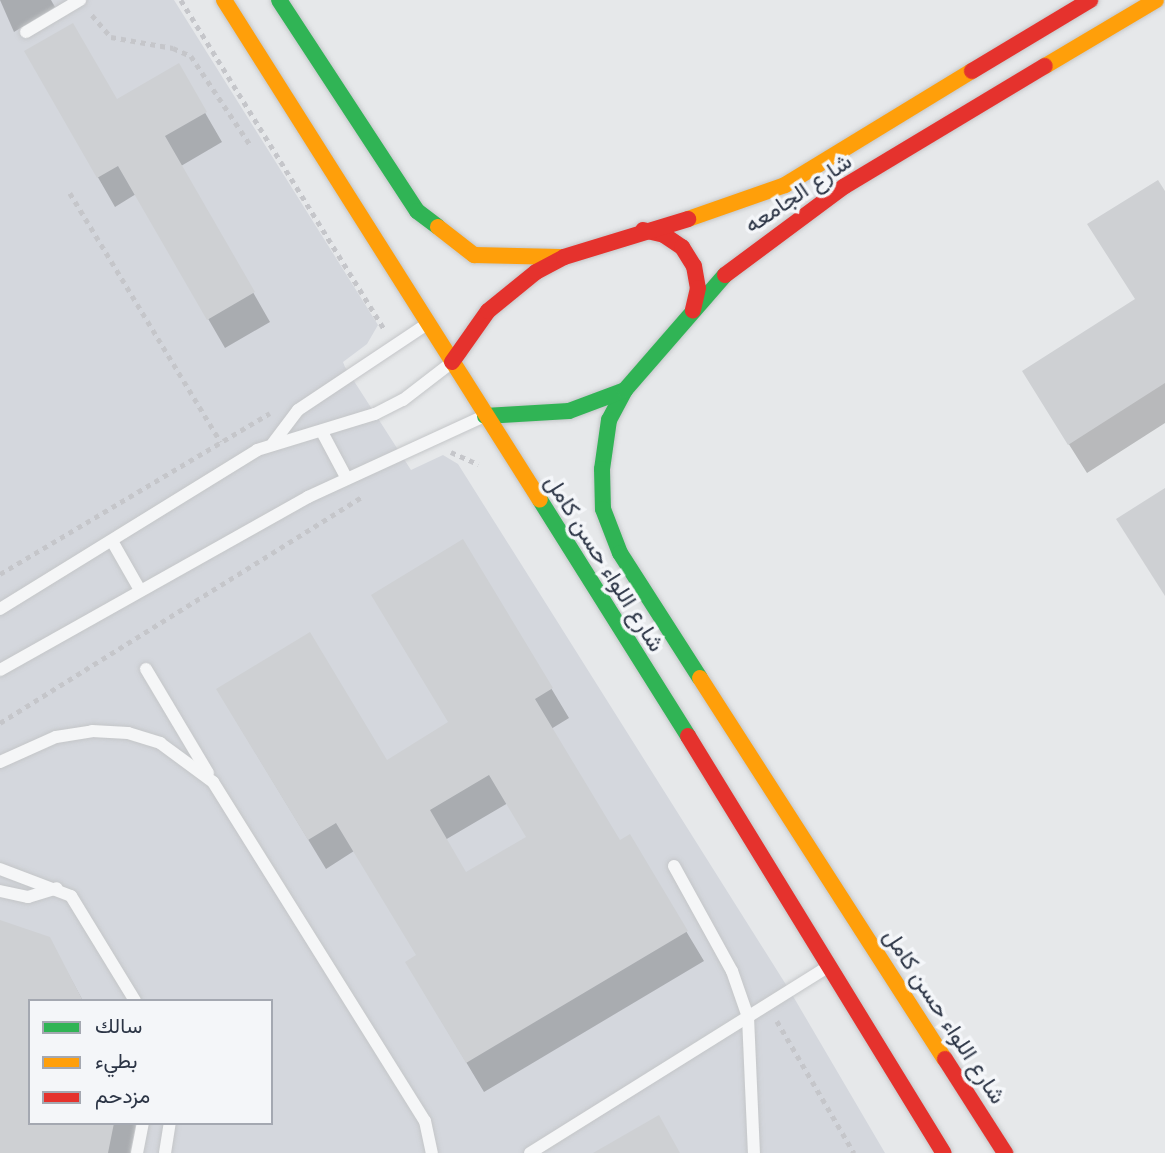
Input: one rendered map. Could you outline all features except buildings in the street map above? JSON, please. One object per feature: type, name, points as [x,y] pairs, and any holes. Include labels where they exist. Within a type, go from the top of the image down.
[{"type":"main road","name":"شارع اللواء حسن كامل","points":[[225,0],[832,964],[944,1153]]},
{"type":"main road","points":[[279,0],[417,211],[474,255],[500,259],[564,257]]},
{"type":"main road","name":"شارع الجامعه","points":[[452,362],[488,311],[511,290],[564,257],[643,230],[747,207],[1090,0]]},
{"type":"main road","name":"شارع الجامعه","points":[[485,416],[569,411],[625,390],[693,310],[763,236],[1156,0]]},
{"type":"main road","points":[[643,230],[664,235],[682,247],[694,266],[698,288],[693,310]]},
{"type":"main road","name":"شارع اللواء حسن كامل","points":[[625,390],[609,420],[602,469],[603,509],[620,553],[1005,1153]]},
{"type":"lane","points":[[26,32],[84,4]]},
{"type":"lane","points":[[273,443],[298,410],[427,324]]},
{"type":"lane","points":[[0,609],[234,464],[273,443],[322,432],[403,400],[452,362]]},
{"type":"lane","points":[[0,670],[140,590],[347,479],[485,416]]},
{"type":"lane","points":[[322,432],[347,479]]},
{"type":"lane","points":[[112,541],[140,590]]},
{"type":"lane","points":[[146,669],[425,1121],[432,1153]]},
{"type":"lane","points":[[0,762],[56,737],[92,731],[128,733],[160,743],[214,782]]},
{"type":"lane","points":[[674,866],[732,971],[748,1017],[754,1153]]},
{"type":"lane","points":[[0,869],[57,888],[81,907],[134,999]]},
{"type":"lane","points":[[0,891],[28,897],[57,888]]},
{"type":"lane","points":[[530,1153],[832,964]]},
{"type":"lane","points":[[138,1153],[143,1125]]},
{"type":"lane","points":[[165,1153],[170,1125]]},
{"type":"path","points":[[181,0],[383,328],[383,338]]},
{"type":"path","points":[[84,4],[111,37],[173,48],[191,57],[251,146]]},
{"type":"path","points":[[70,192],[234,464]]},
{"type":"path","points":[[0,574],[277,408]]},
{"type":"path","points":[[0,723],[374,489]]},
{"type":"path","points":[[768,1005],[854,1153]]},
{"type":"shaded area","points":[[0,0],[174,0],[378,325],[367,344],[343,362],[345,367],[411,470],[443,455],[458,464],[790,991],[885,1153],[0,1153]]},
{"type":"traffic: fast","points":[[279,0],[417,211],[438,227]]},
{"type":"traffic: fast","points":[[485,416],[569,411],[625,390],[725,275]]},
{"type":"traffic: fast","points":[[625,390],[609,420],[602,469],[603,509],[620,553],[700,678]]},
{"type":"traffic: fast","points":[[540,500],[688,736]]},
{"type":"traffic: slow","points":[[224,0],[540,500]]},
{"type":"traffic: slow","points":[[1045,66],[1156,0]]},
{"type":"traffic: slow","points":[[688,219],[785,185],[972,71]]},
{"type":"traffic: slow","points":[[438,227],[474,255],[560,257]]},
{"type":"traffic: slow","points":[[700,678],[945,1059]]},
{"type":"traffic: jam","points":[[972,71],[1090,0]]},
{"type":"traffic: jam","points":[[725,275],[845,186],[1045,66]]},
{"type":"traffic: jam","points":[[452,362],[488,311],[536,272],[564,257],[688,219]]},
{"type":"traffic: jam","points":[[643,230],[664,235],[682,247],[694,266],[698,288],[693,310]]},
{"type":"traffic: jam","points":[[688,736],[944,1153]]},
{"type":"traffic: jam","points":[[945,1059],[1005,1153]]}]
